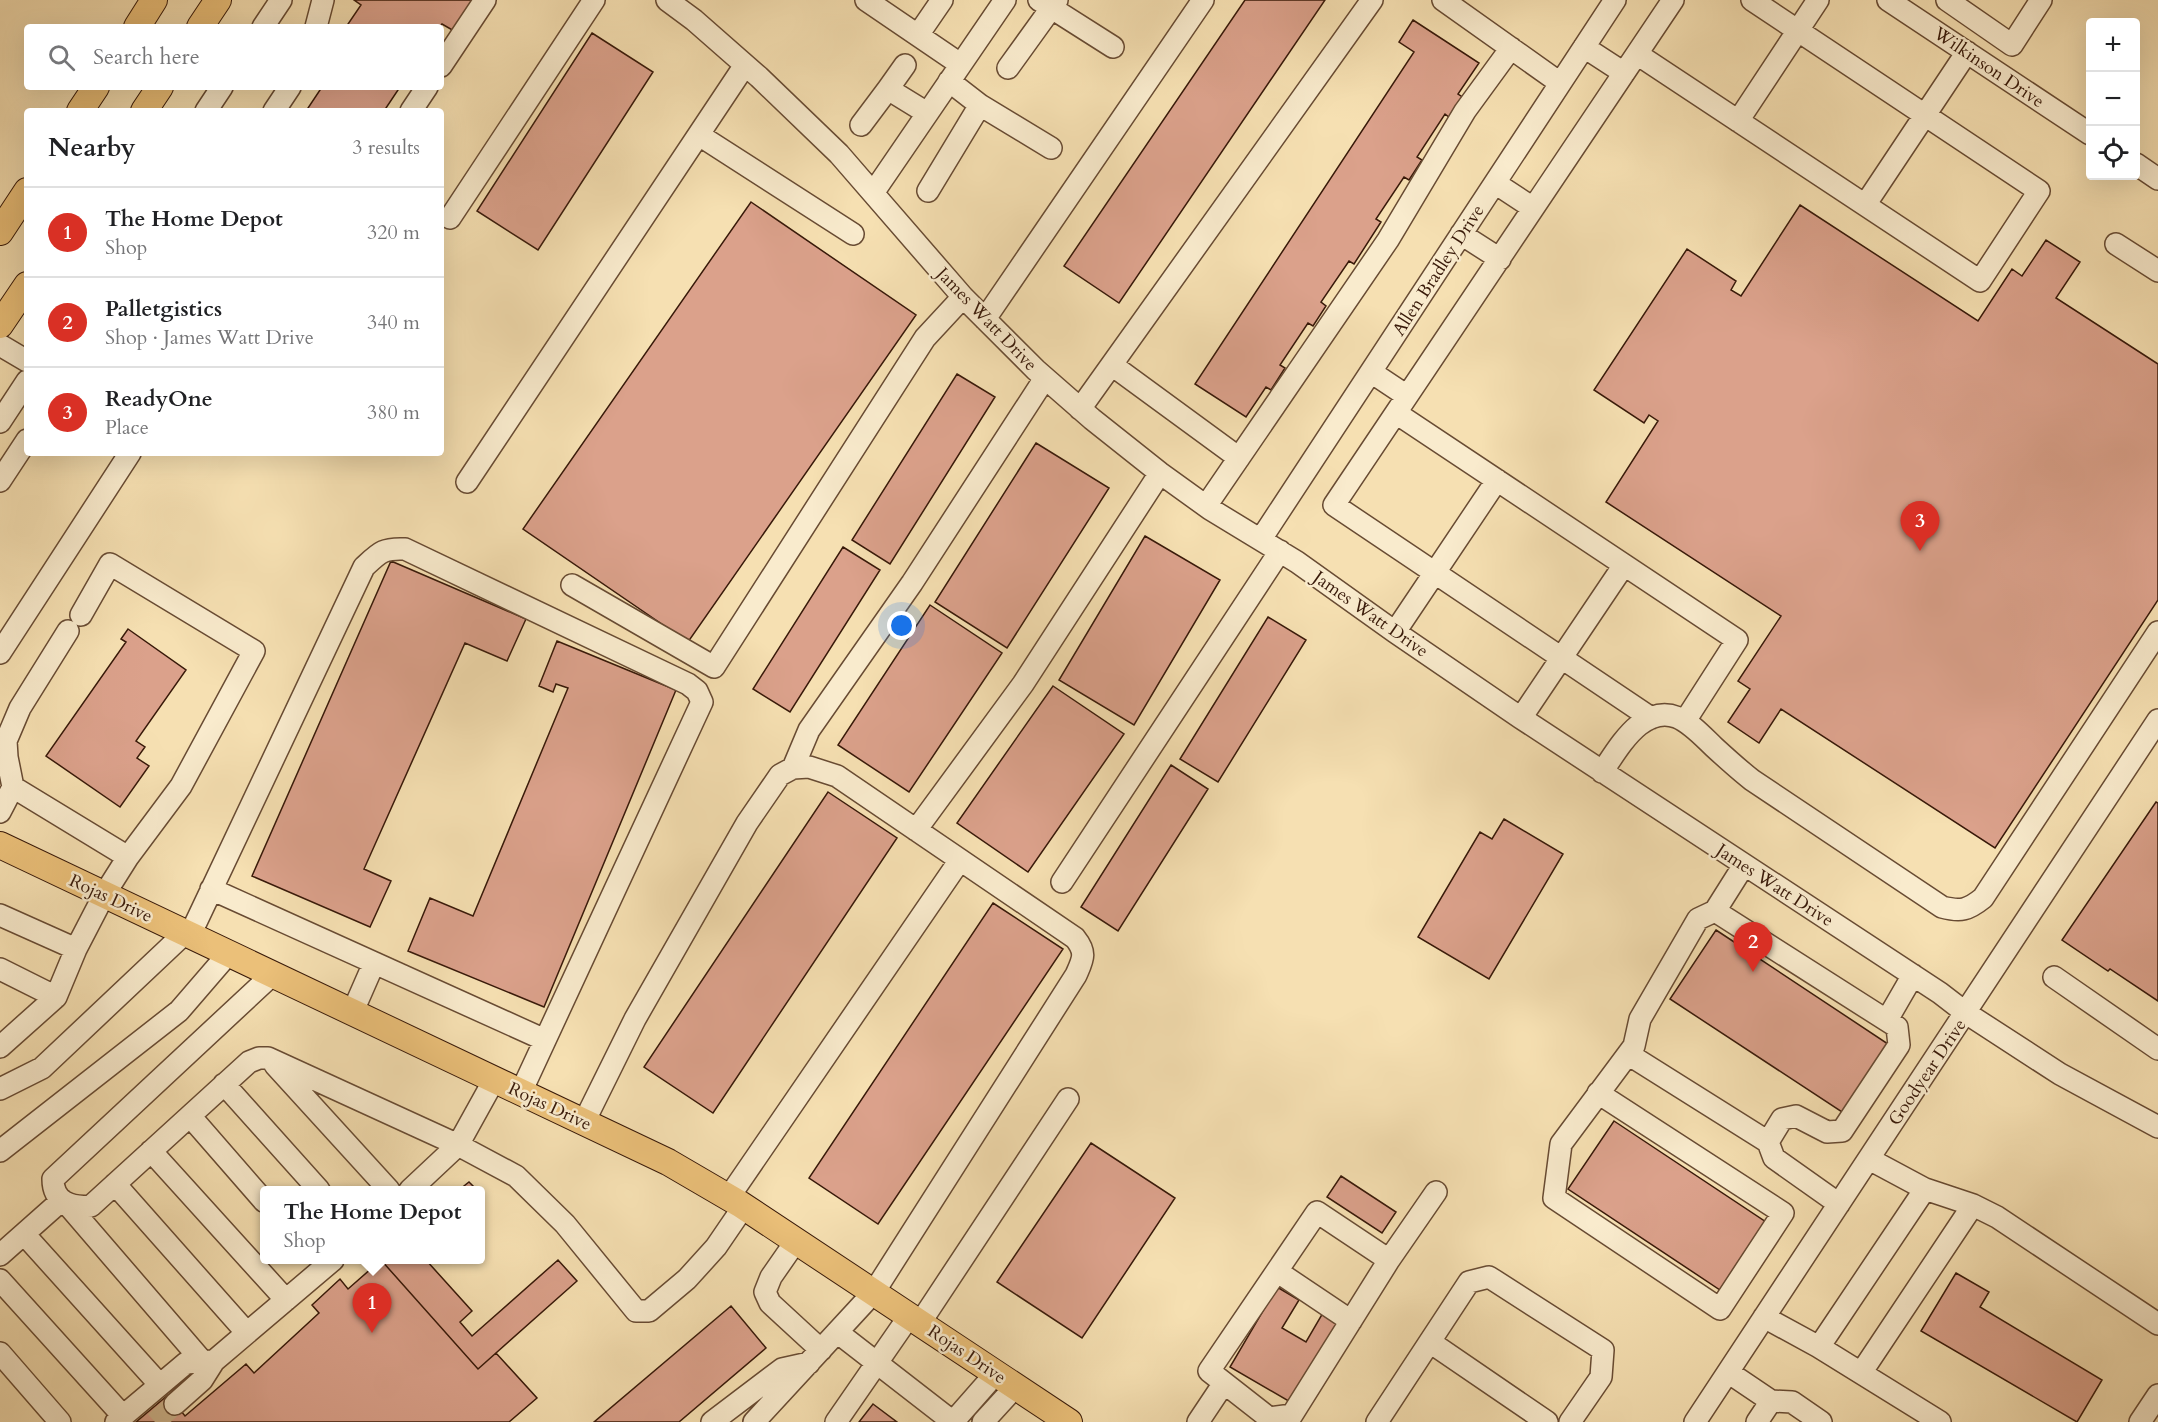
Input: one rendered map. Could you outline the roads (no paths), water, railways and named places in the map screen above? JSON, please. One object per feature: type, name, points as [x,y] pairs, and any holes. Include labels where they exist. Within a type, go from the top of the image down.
[{"type":"main road","points":[[139,24],[154,0]]},
{"type":"main road","points":[[202,24],[218,0]]},
{"type":"main road","points":[[82,108],[94,90]]},
{"type":"main road","points":[[146,108],[158,90]]},
{"type":"main road","points":[[0,232],[24,196]]},
{"type":"main road","points":[[0,325],[24,295]]},
{"type":"main road","name":"Rojas Drive","points":[[0,845],[668,1162],[736,1202],[1069,1422]]},
{"type":"street","points":[[264,24],[281,0]]},
{"type":"street","points":[[317,24],[323,0]]},
{"type":"street","points":[[444,62],[485,0]]},
{"type":"street","points":[[450,218],[594,0]]},
{"type":"street","name":"James Watt Drive","points":[[667,0],[745,65],[839,154],[963,297],[1045,378],[1160,473],[1206,506],[1280,551],[1521,718],[1913,975],[1966,1013],[2060,1074],[2158,1127]]},
{"type":"street","points":[[866,0],[918,35],[980,105],[1051,148]]},
{"type":"street","points":[[918,35],[942,0]]},
{"type":"street","points":[[873,193],[1005,0]]},
{"type":"street","points":[[985,319],[1203,0]]},
{"type":"street","points":[[1080,409],[1372,0]]},
{"type":"street","points":[[1443,0],[1560,83]]},
{"type":"street","name":"Allen Bradley Drive","points":[[1262,539],[1615,0]]},
{"type":"street","points":[[1651,718],[1334,505],[1673,0]]},
{"type":"street","points":[[1637,54],[1980,282],[2039,191],[1752,0]]},
{"type":"street","points":[[1738,121],[1818,0]]},
{"type":"street","name":"Wilkinson Drive","points":[[1888,0],[2086,131]]},
{"type":"street","points":[[1947,0],[2012,45],[2041,0]]},
{"type":"street","points":[[1008,68],[1049,3],[1113,47]]},
{"type":"street","points":[[1584,47],[1624,73]]},
{"type":"street","points":[[1206,506],[1388,240],[1465,111],[1510,48]]},
{"type":"street","points":[[1865,206],[1967,52]]},
{"type":"street","points":[[861,126],[905,64]]},
{"type":"street","points":[[467,482],[745,65]]},
{"type":"street","points":[[888,89],[927,113]]},
{"type":"street","points":[[208,108],[220,90]]},
{"type":"street","points":[[276,108],[288,90]]},
{"type":"street","points":[[413,108],[425,90]]},
{"type":"street","points":[[927,191],[980,105]]},
{"type":"street","points":[[699,135],[853,234]]},
{"type":"street","points":[[2140,167],[2158,179]]},
{"type":"street","points":[[1495,183],[1533,208]]},
{"type":"street","points":[[1461,234],[1500,259]]},
{"type":"street","points":[[2116,244],[2158,271]]},
{"type":"street","points":[[572,585],[714,667],[925,338],[963,297]]},
{"type":"street","points":[[0,345],[24,359]]},
{"type":"street","points":[[1112,365],[1239,458]]},
{"type":"street","points":[[1371,372],[1407,396]]},
{"type":"street","points":[[794,768],[809,730],[912,583],[1045,378]]},
{"type":"street","points":[[0,422],[24,386]]},
{"type":"street","points":[[1396,413],[1737,640],[1685,721]]},
{"type":"street","points":[[0,481],[24,445]]},
{"type":"street","points":[[0,653],[128,456]]},
{"type":"street","points":[[916,830],[1023,684],[1160,473]]},
{"type":"street","points":[[1395,632],[1497,480]]},
{"type":"street","points":[[4,1080],[42,1068],[187,934],[211,889],[364,567],[375,556],[388,549],[405,549],[688,684],[697,691],[702,702],[521,1092]]},
{"type":"street","points":[[1062,882],[1280,551]]},
{"type":"street","points":[[0,812],[13,787],[6,741],[20,708],[110,564],[254,651],[181,786],[128,857],[104,895],[76,949],[56,997],[0,1047]]},
{"type":"street","points":[[1521,718],[1624,565]]},
{"type":"street","points":[[1602,771],[1639,725],[1651,718],[1666,715],[1685,721],[1752,780],[1942,907],[1956,910],[1971,908],[1983,898],[2158,632]]},
{"type":"street","name":"Goodyear Drive","points":[[1695,1422],[2158,720]]},
{"type":"street","points":[[584,1122],[635,1019],[747,823],[780,775],[794,768],[809,767],[837,776],[1075,938],[1083,947],[1083,958],[1076,975],[874,1292],[754,1422]]},
{"type":"street","points":[[13,787],[128,857]]},
{"type":"street","points":[[65,1202],[77,1207],[91,1206],[249,1062],[259,1058],[268,1058],[459,1145],[516,1176],[566,1224],[636,1311],[648,1311],[687,1279],[716,1247],[736,1202],[960,860]]},
{"type":"street","points":[[1598,1093],[1783,1213],[1720,1309],[1554,1198],[1561,1144],[1598,1093],[1634,1046],[1640,1019],[1698,919],[1714,911],[1744,865]]},
{"type":"street","points":[[211,889],[545,1040]]},
{"type":"street","points":[[1714,911],[1897,1027],[1899,1045],[1842,1131],[1827,1132],[1796,1116],[1782,1119],[1768,1142]]},
{"type":"street","points":[[0,915],[76,949]]},
{"type":"street","points":[[0,1151],[180,1011],[229,953]]},
{"type":"street","points":[[353,1011],[374,963]]},
{"type":"street","points":[[0,969],[56,997]]},
{"type":"street","points":[[208,1361],[65,1202],[53,1186],[53,1179],[273,974]]},
{"type":"street","points":[[1887,1020],[1913,975]]},
{"type":"street","points":[[2054,977],[2158,1049]]},
{"type":"street","points":[[1628,1054],[1768,1142],[1774,1158],[1839,1204]]},
{"type":"street","points":[[268,1058],[384,1186]]},
{"type":"street","points":[[415,1186],[459,1145],[494,1080]]},
{"type":"street","points":[[224,1084],[315,1186]]},
{"type":"street","points":[[836,1422],[878,1363],[915,1319],[1068,1099]]},
{"type":"street","points":[[190,1116],[260,1196]]},
{"type":"street","points":[[151,1151],[286,1300]]},
{"type":"street","points":[[1869,1159],[1925,1190],[1973,1204],[2158,1324]]},
{"type":"street","points":[[115,1184],[247,1333]]},
{"type":"street","points":[[1819,1347],[1925,1190]]},
{"type":"street","points":[[1389,1260],[1317,1212],[1209,1371],[1267,1420],[1292,1415],[1389,1260],[1436,1192]]},
{"type":"street","points":[[0,1255],[65,1202]]},
{"type":"street","points":[[1862,1374],[1973,1204]]},
{"type":"street","points":[[24,1234],[160,1385]]},
{"type":"street","points":[[796,1241],[771,1277],[765,1292],[770,1303],[815,1356]]},
{"type":"street","points":[[0,1280],[120,1419],[186,1363],[208,1361],[247,1333],[286,1300],[322,1264]]},
{"type":"street","points":[[1278,1272],[1352,1321]]},
{"type":"street","points":[[1377,1422],[1469,1282],[1489,1277],[1603,1350],[1600,1377],[1570,1422]]},
{"type":"street","points":[[1764,1317],[1819,1347],[1940,1422]]},
{"type":"street","points":[[837,1332],[953,1422],[1006,1380]]},
{"type":"street","points":[[1430,1341],[1547,1422]]},
{"type":"street","points":[[0,1353],[60,1422]]},
{"type":"street","points":[[712,1422],[782,1369],[815,1356]]},
{"type":"street","points":[[175,1404],[202,1380],[208,1361]]},
{"type":"street","points":[[1728,1372],[1771,1401],[1792,1402],[1821,1422]]},
{"type":"street","points":[[983,1422],[1006,1380]]},
{"type":"street","points":[[1198,1422],[1224,1383]]},
{"type":"street","points":[[2140,1422],[2158,1395]]},
{"type":"street","points":[[1757,1422],[1771,1401]]},
{"type":"tunnel","points":[[155,1422],[175,1404]]},
{"type":"place","name":"ReadyOne","points":[[1920,551]]},
{"type":"place","name":"Palletgistics","points":[[1753,972]]},
{"type":"place","name":"The Home Depot","points":[[372,1333]]}]
